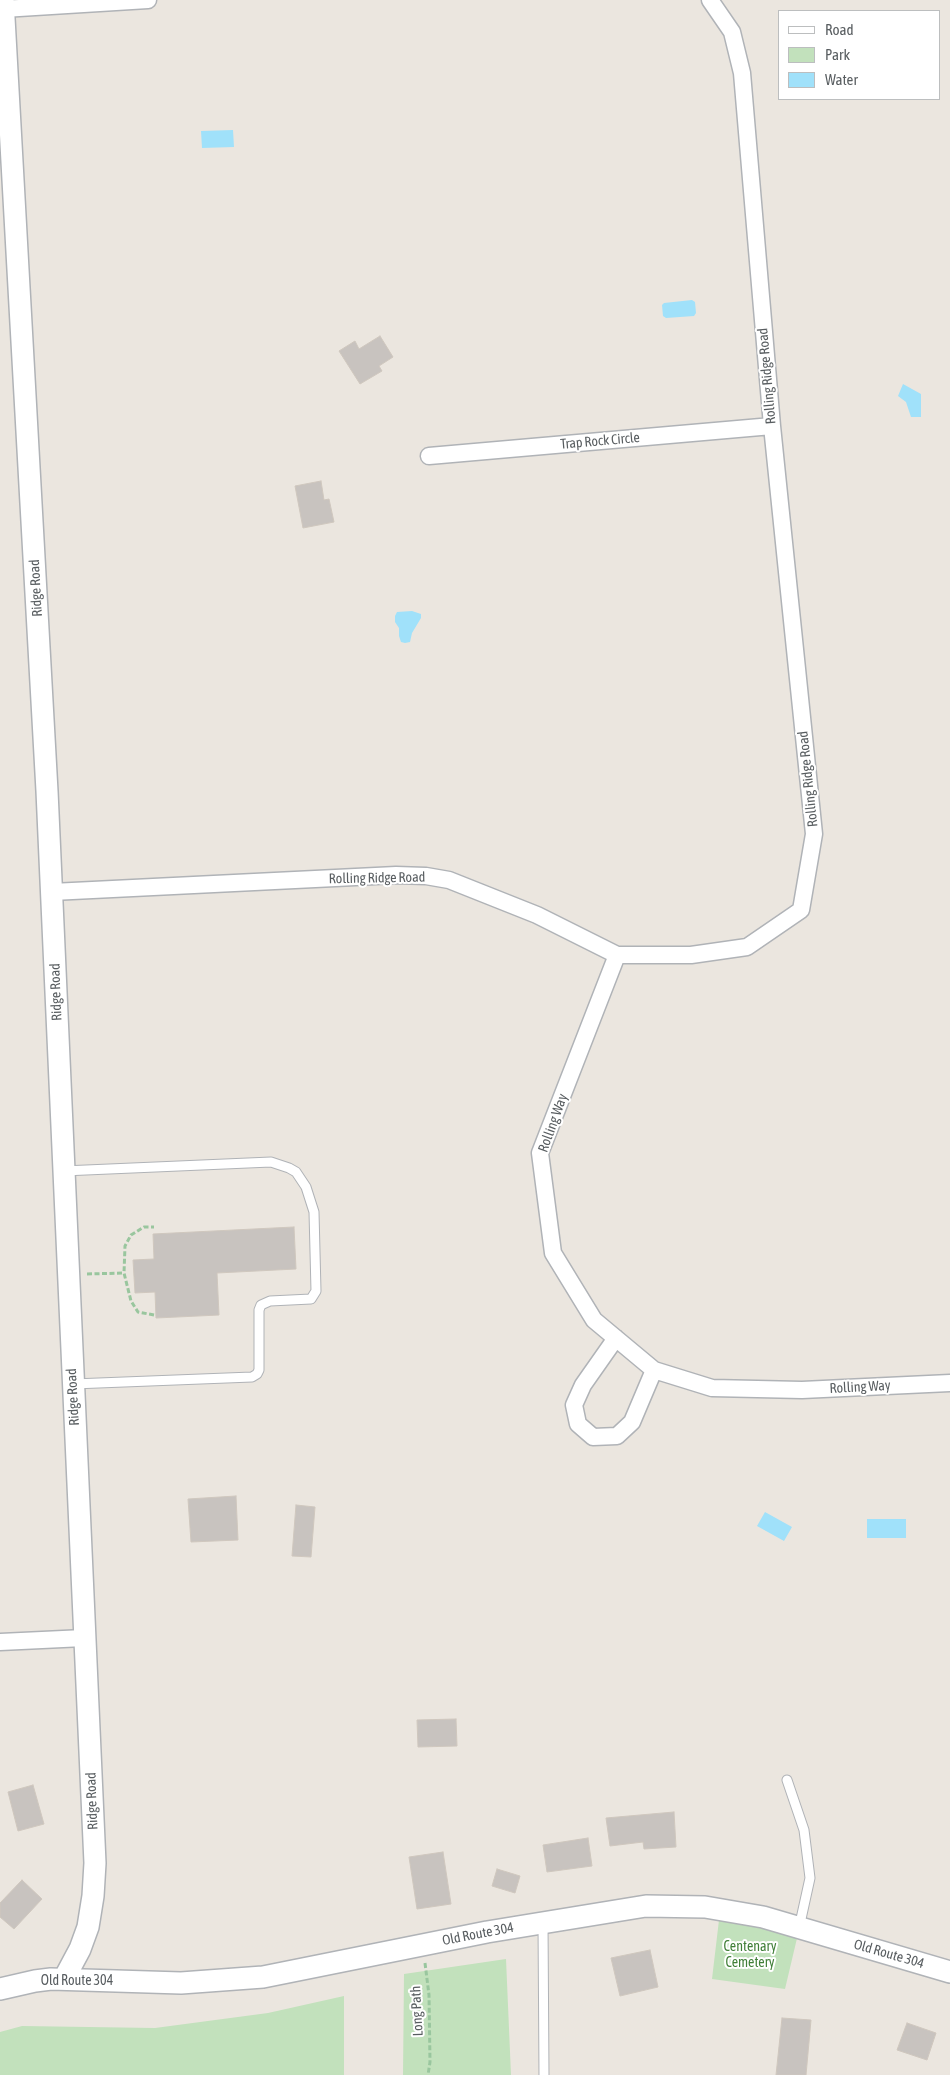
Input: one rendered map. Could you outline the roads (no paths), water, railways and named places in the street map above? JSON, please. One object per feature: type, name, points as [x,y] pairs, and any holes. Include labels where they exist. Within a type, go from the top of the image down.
[{"type":"street","points":[[3,4],[148,0]]},
{"type":"street","name":"Rolling Ridge Road","points":[[52,892],[396,875],[426,876],[450,880],[537,915],[617,955],[691,955],[747,947],[801,910],[814,834],[772,426],[742,73],[732,32],[710,0]]},
{"type":"street","name":"Ridge Road","points":[[3,4],[52,892],[63,1172],[92,1785],[94,1885],[92,1906],[80,1949],[64,1979]]},
{"type":"street","name":"Trap Rock Circle","points":[[429,456],[772,426]]},
{"type":"street","name":"Rolling Way","points":[[617,955],[540,1153],[553,1253],[594,1320],[654,1370],[712,1388],[802,1390],[950,1383]]},
{"type":"street","points":[[616,1338],[584,1385],[574,1405],[578,1424],[593,1437],[617,1436],[632,1422],[654,1370]]},
{"type":"street","points":[[0,1642],[84,1638]]},
{"type":"street","name":"Old Route 304","points":[[0,1989],[35,1981],[64,1979],[163,1983],[233,1980],[287,1973],[543,1922],[646,1906],[705,1907],[763,1917],[950,1972]]},
{"type":"lane","points":[[63,1172],[271,1162],[282,1164],[296,1172],[306,1187],[314,1212],[316,1291],[311,1299],[270,1300],[261,1305],[259,1310],[259,1370],[252,1377],[73,1384]]},
{"type":"lane","points":[[787,1780],[804,1830],[810,1878],[799,1928]]},
{"type":"lane","points":[[543,1922],[544,2075]]},
{"type":"water","points":[[233,130],[234,147],[202,148],[201,131]]},
{"type":"water","points":[[692,300],[695,302],[696,313],[694,316],[666,318],[663,316],[662,305],[664,303]]},
{"type":"water","points":[[903,384],[921,394],[921,417],[911,417],[906,402],[898,396]]},
{"type":"water","points":[[412,611],[421,614],[421,618],[412,633],[410,642],[401,642],[395,616],[397,612]]},
{"type":"water","points":[[765,1512],[792,1527],[784,1541],[757,1526]]},
{"type":"water","points":[[867,1519],[906,1519],[906,1538],[867,1538]]},
{"type":"park label","name":"Centenary Cemetery","points":[[750,1955]]}]
